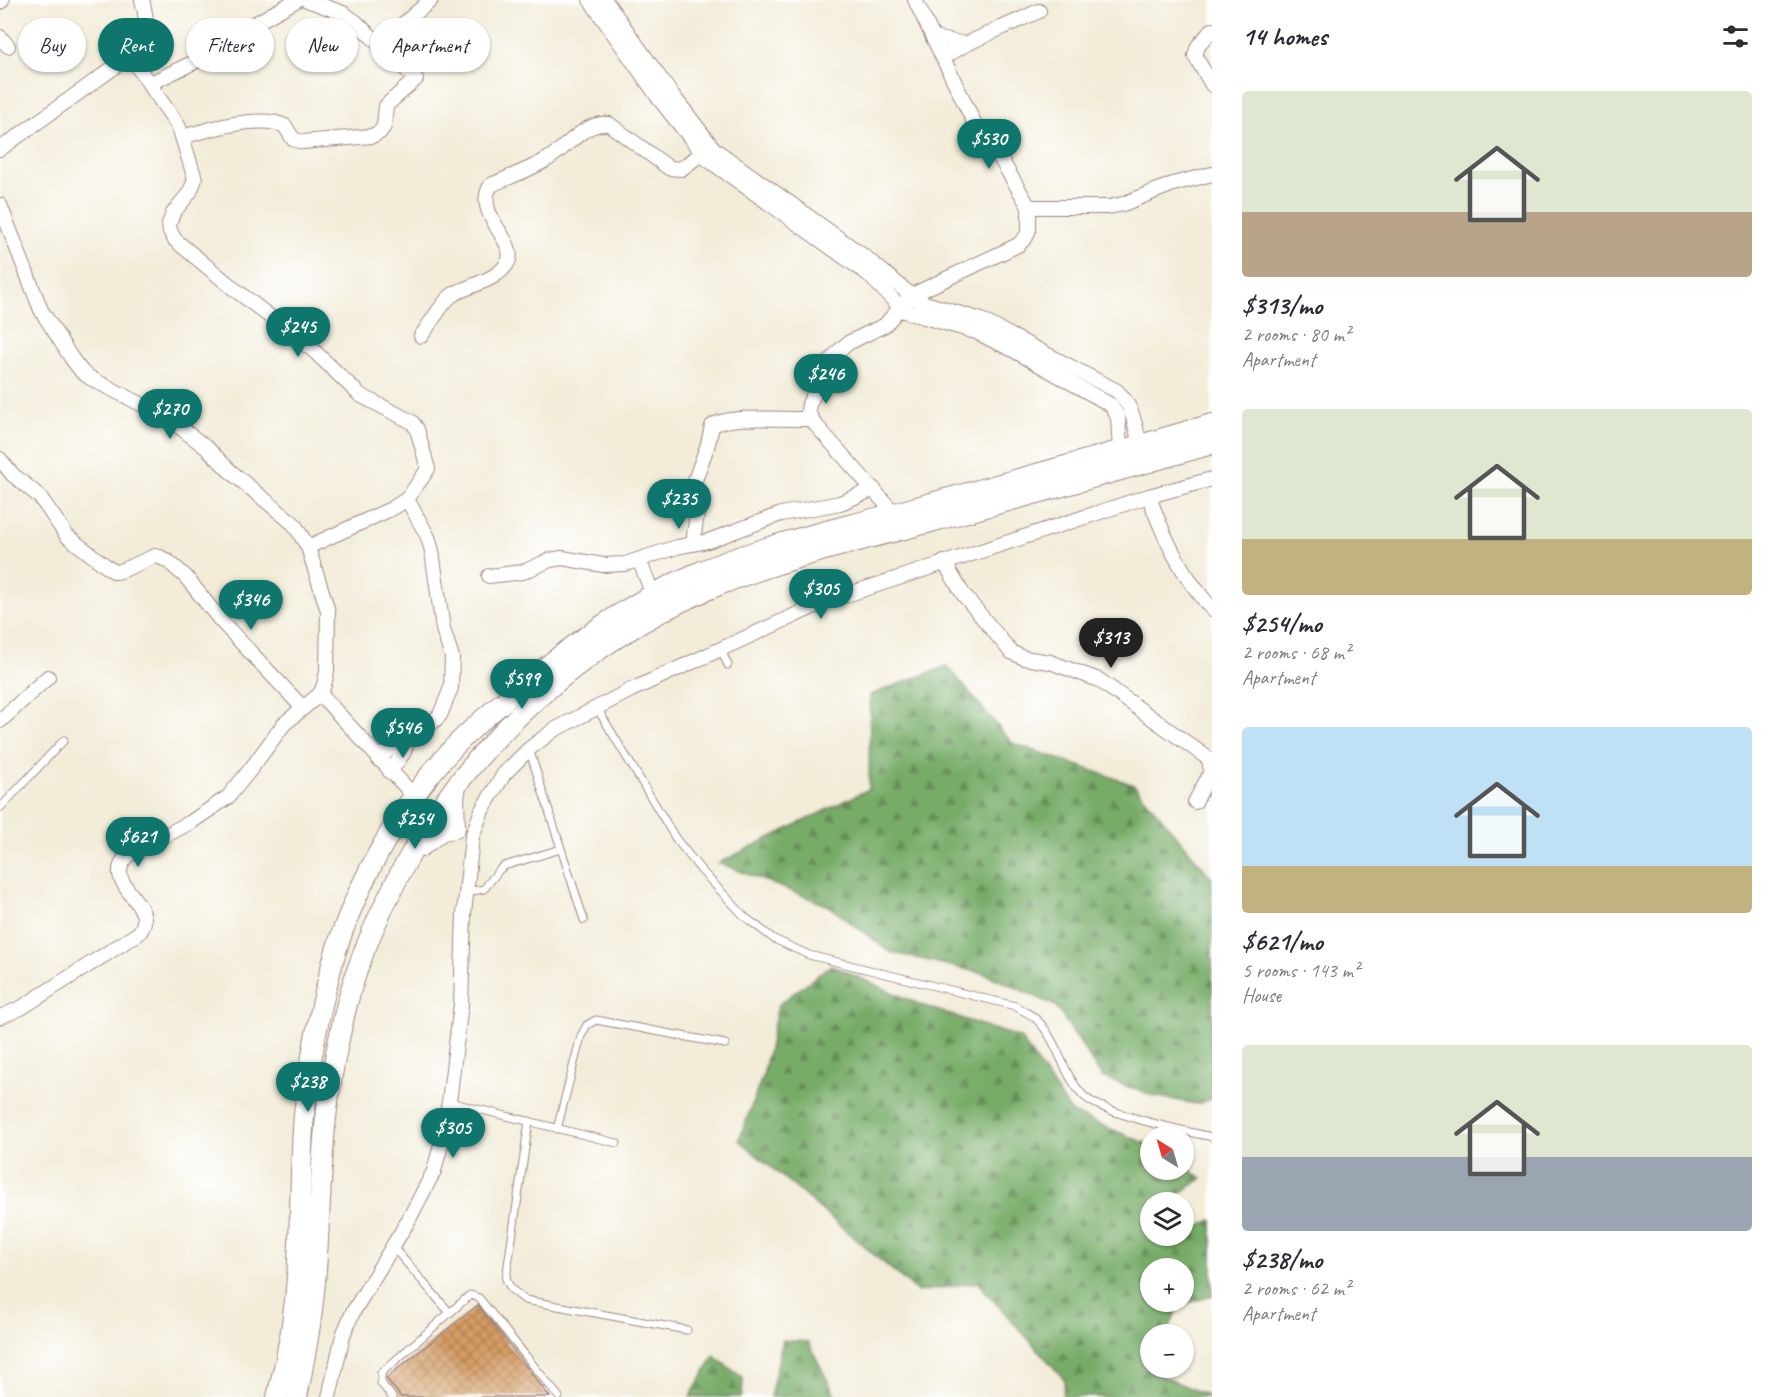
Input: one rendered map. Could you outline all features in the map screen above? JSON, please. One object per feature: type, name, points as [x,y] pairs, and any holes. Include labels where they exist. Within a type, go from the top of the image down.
[{"type":"main road","points":[[277,1397],[289,1350],[298,1264],[304,1116],[315,1041],[329,975],[344,930],[368,874],[414,796],[454,748],[489,714],[566,650],[603,624],[653,594],[696,573],[789,542],[1212,424]]},
{"type":"main road","points":[[297,1397],[314,1298],[323,1148],[336,1052],[347,1000],[367,944],[410,855],[434,815],[498,736],[519,715],[581,663],[638,625],[707,590],[784,562],[1212,444]]},
{"type":"main road","points":[[410,855],[442,830],[464,833],[454,799],[456,786]]},
{"type":"main road","points":[[382,849],[401,838],[412,825],[434,815]]},
{"type":"street","points":[[142,0],[145,18]]},
{"type":"street","points":[[149,84],[223,48],[256,23],[297,0]]},
{"type":"street","points":[[308,0],[343,13],[370,35]]},
{"type":"street","points":[[411,18],[431,0]]},
{"type":"street","points":[[590,0],[701,154],[863,270],[899,307],[912,314],[976,332],[1111,405],[1118,417],[1120,451]]},
{"type":"street","points":[[605,0],[670,92],[714,149],[865,257],[910,296],[935,308],[981,320],[1117,391],[1131,409],[1140,445]]},
{"type":"street","points":[[894,513],[810,418],[809,404],[832,359],[848,343],[885,326],[910,296],[1018,245],[1029,230],[1029,207],[999,156],[981,137],[915,0]]},
{"type":"street","points":[[943,58],[966,44],[1039,11]]},
{"type":"street","points":[[1212,30],[1198,46],[1195,56],[1212,85]]},
{"type":"street","points":[[933,38],[966,44]]},
{"type":"street","points":[[0,149],[108,72]]},
{"type":"street","points":[[141,72],[179,128],[195,179],[190,192],[173,213],[169,224],[170,231],[176,240],[314,351],[360,395],[412,422],[417,429],[428,469],[407,499],[393,508],[308,548]]},
{"type":"street","points":[[183,137],[225,125],[270,122],[285,126],[293,139],[298,142],[372,136],[380,132],[384,126],[386,106],[416,79],[409,72]]},
{"type":"street","points":[[421,336],[450,295],[479,284],[505,267],[509,260],[509,250],[486,205],[487,192],[491,185],[547,159],[590,127],[600,123],[609,124],[669,168],[681,169],[701,154]]},
{"type":"street","points":[[1029,207],[1109,207],[1123,204],[1173,184],[1212,174]]},
{"type":"street","points":[[0,205],[41,310],[82,372],[123,396],[168,418],[208,449],[230,471],[294,524],[308,548],[328,611],[327,671],[320,694],[284,724],[228,796],[206,813],[128,855],[121,862],[119,875],[145,916],[139,933],[21,1008],[0,1017]]},
{"type":"street","points":[[693,544],[697,512],[693,493],[694,483],[712,426],[730,420],[810,418]]},
{"type":"street","points":[[0,459],[12,474],[40,497],[67,536],[110,569],[116,572],[122,571],[155,556],[181,572],[221,621],[303,708]]},
{"type":"street","points":[[329,1397],[343,1335],[353,1312],[434,1171],[449,1102],[461,1004],[466,892],[464,833],[482,810],[504,774],[529,749],[554,730],[720,648],[822,603],[1149,496],[1212,480]]},
{"type":"street","points":[[489,576],[523,572],[550,560],[562,558],[603,565],[625,564],[677,547],[708,541],[781,514],[840,503],[874,489]]},
{"type":"street","points":[[1149,496],[1161,530],[1191,585],[1212,609]]},
{"type":"street","points":[[379,760],[388,750],[440,715],[451,688],[452,657],[443,629],[432,551],[428,537],[407,499]]},
{"type":"street","points":[[639,560],[653,594]]},
{"type":"street","points":[[944,562],[963,594],[1011,652],[1024,658],[1050,662],[1099,680],[1209,759],[1211,772],[1195,802]]},
{"type":"street","points":[[0,721],[48,677]]},
{"type":"street","points":[[320,694],[414,796]]},
{"type":"street","points":[[390,772],[404,752],[409,736]]},
{"type":"street","points":[[434,815],[464,833]]},
{"type":"lane","points":[[720,648],[728,665]]},
{"type":"lane","points":[[597,708],[676,839],[700,870],[746,917],[774,939],[809,955],[1015,1006],[1035,1018],[1047,1033],[1075,1085],[1085,1098],[1104,1108],[1212,1137]]},
{"type":"lane","points":[[0,808],[64,740]]},
{"type":"lane","points":[[529,749],[584,920]]},
{"type":"lane","points":[[466,892],[484,889],[498,870],[504,867],[561,849]]},
{"type":"lane","points":[[557,1129],[581,1036],[587,1025],[596,1020],[725,1044]]},
{"type":"lane","points":[[449,1102],[617,1143]]},
{"type":"lane","points":[[529,1122],[506,1279],[511,1289],[525,1300],[687,1330]]},
{"type":"lane","points":[[392,1246],[450,1313]]},
{"type":"lane","points":[[392,1397],[381,1383],[381,1373],[470,1295],[479,1298],[560,1397]]},
{"type":"green space","points":[[947,666],[1012,743],[1134,785],[1212,878],[1212,1099],[1197,1104],[1153,1096],[1102,1077],[1056,1006],[986,974],[890,952],[827,905],[719,863],[869,789],[870,695]]},
{"type":"green space","points":[[831,965],[921,1005],[1020,1038],[1072,1113],[1140,1141],[1140,1180],[1194,1180],[1194,1173],[1202,1178],[1182,1192],[1140,1192],[1140,1246],[1194,1246],[1194,1229],[1212,1220],[1212,1296],[1194,1301],[1194,1258],[1140,1258],[1140,1312],[1176,1312],[1171,1324],[1140,1324],[1140,1378],[1166,1378],[1211,1397],[1062,1397],[1065,1380],[977,1282],[918,1292],[739,1140],[764,1072],[778,1005]]},
{"type":"green space","points":[[783,1340],[808,1342],[836,1397],[770,1397]]},
{"type":"green space","points":[[714,1356],[743,1378],[742,1397],[690,1397]]},
{"type":"building","points":[[478,1305],[550,1397],[401,1397],[386,1378]]}]
